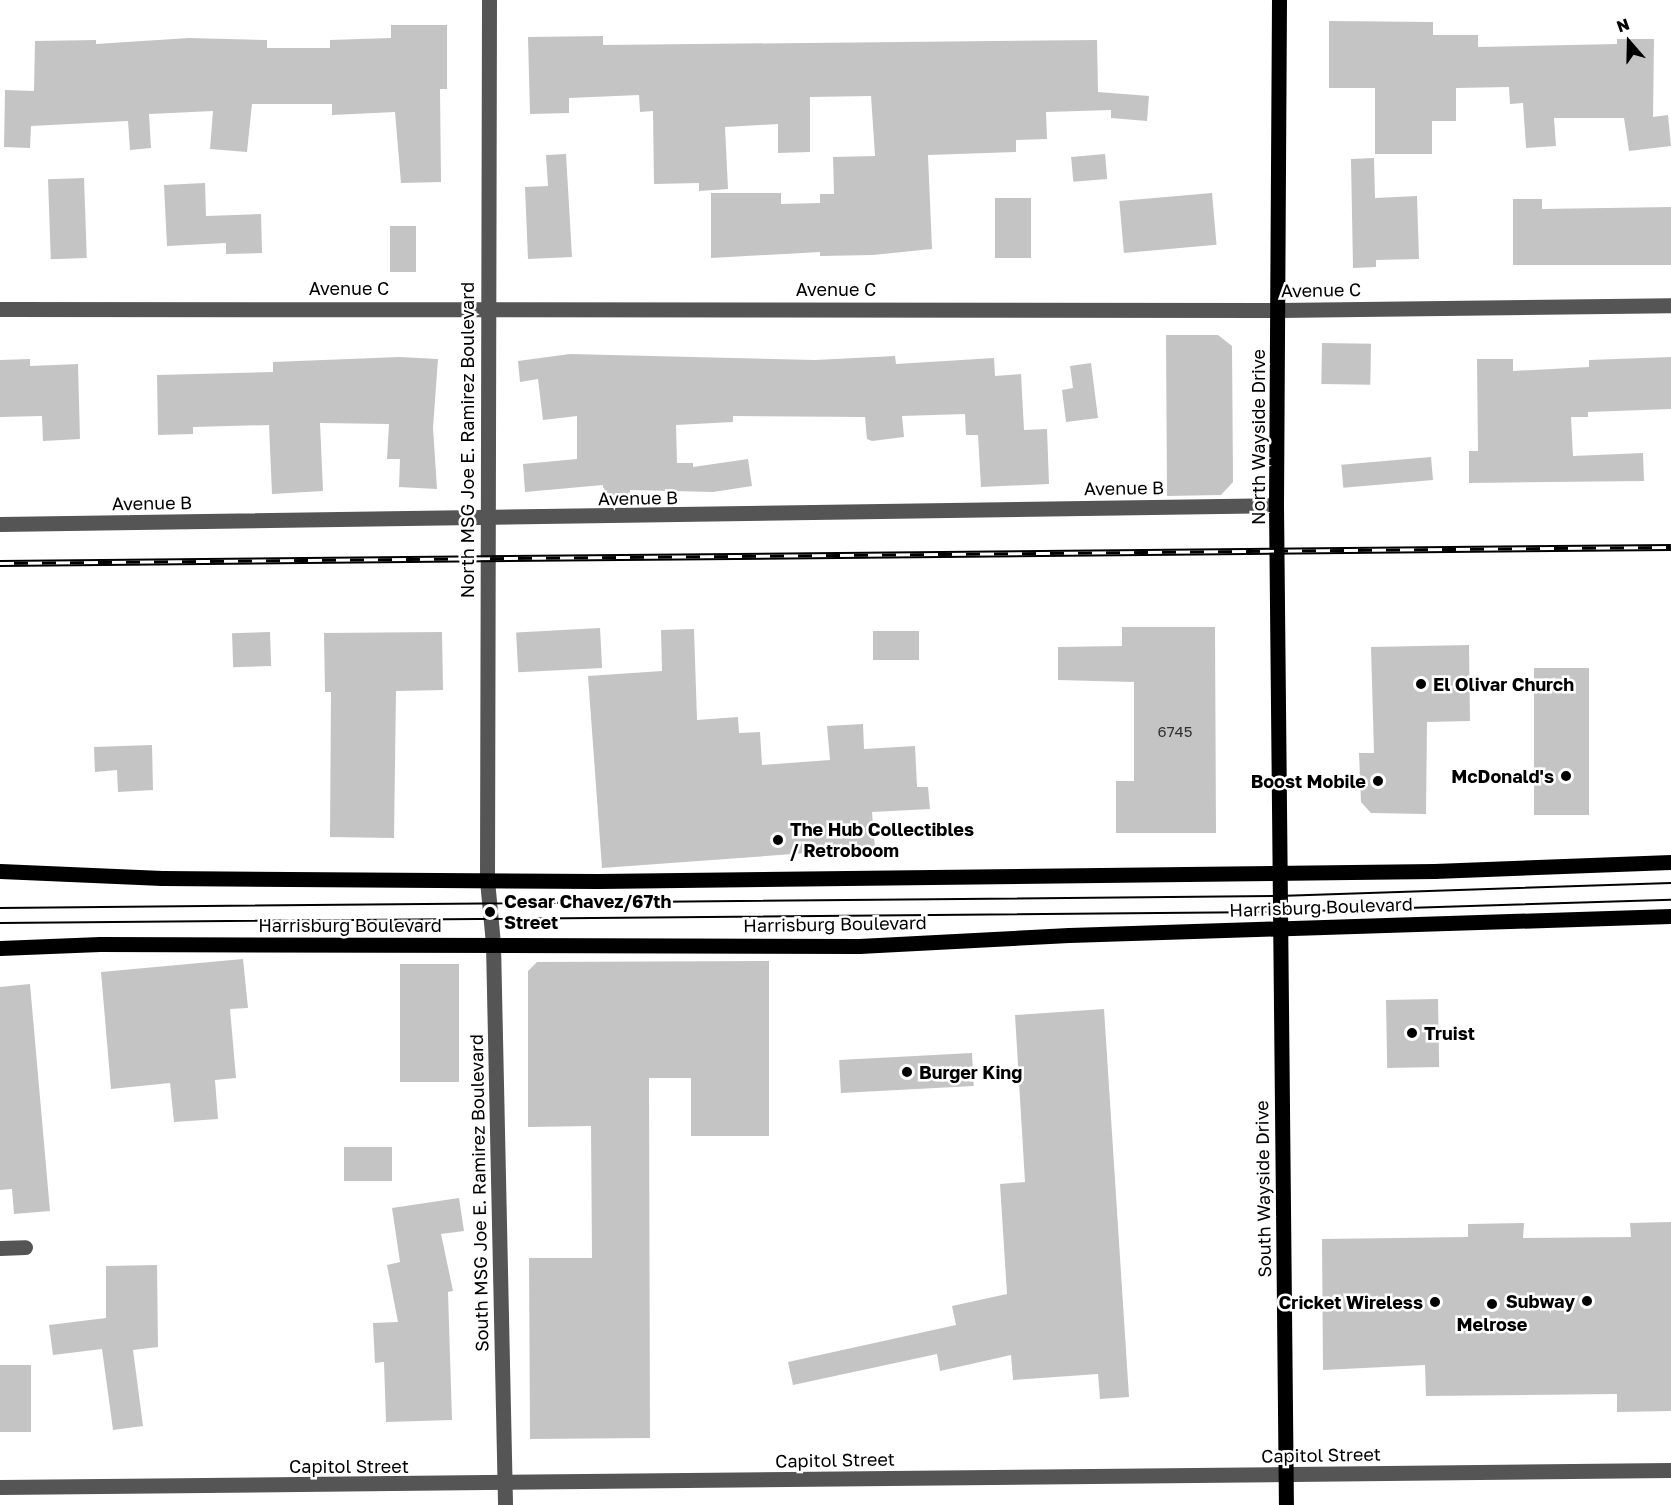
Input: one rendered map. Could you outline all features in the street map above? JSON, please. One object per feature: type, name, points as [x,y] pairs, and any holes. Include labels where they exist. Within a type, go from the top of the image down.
[{"type":"main road","name":"North Wayside Drive","points":[[1279,0],[1276,505],[1279,873]]},
{"type":"main road","name":"Harrisburg Boulevard","points":[[0,871],[162,878],[487,880],[1279,873],[1671,862]]},
{"type":"main road","name":"South Wayside Drive","points":[[1279,873],[1286,1505]]},
{"type":"main road","name":"Harrisburg Boulevard","points":[[0,948],[100,944],[859,946],[1279,928],[1671,916]]},
{"type":"street","name":"North MSG Joe E. Ramirez Boulevard","points":[[487,880],[485,520],[489,0]]},
{"type":"street","name":"Avenue C","points":[[0,309],[487,307],[1278,310],[1671,305]]},
{"type":"street","name":"Avenue B","points":[[0,524],[485,520],[1276,505]]},
{"type":"street","name":"South MSG Joe E. Ramirez Boulevard","points":[[487,880],[493,945],[505,1505]]},
{"type":"street","points":[[0,1248],[25,1247]]},
{"type":"street","name":"Capitol Street","points":[[0,1487],[505,1485],[1671,1470]]},
{"type":"building","points":[[1329,21],[1433,22],[1433,35],[1478,35],[1478,47],[1617,44],[1617,39],[1654,39],[1653,117],[1668,115],[1671,146],[1629,151],[1624,118],[1554,118],[1556,146],[1526,148],[1523,103],[1510,104],[1509,87],[1456,88],[1456,121],[1432,121],[1432,154],[1375,154],[1375,88],[1329,88]]},
{"type":"building","points":[[391,25],[447,25],[447,89],[440,89],[441,182],[401,183],[395,112],[332,115],[332,104],[252,104],[247,152],[210,149],[213,111],[149,114],[151,148],[130,150],[128,121],[31,126],[30,148],[4,147],[5,90],[34,91],[35,41],[96,40],[96,44],[189,38],[267,40],[267,48],[330,48],[330,40],[391,38]]},
{"type":"building","points":[[603,36],[603,45],[1097,40],[1098,92],[1149,96],[1147,121],[1111,118],[1111,110],[1046,112],[1047,139],[1016,140],[1016,152],[928,155],[932,249],[873,255],[820,256],[820,252],[711,258],[711,193],[781,193],[781,204],[820,203],[820,194],[834,194],[833,157],[875,156],[871,96],[810,97],[810,152],[778,153],[778,124],[725,127],[728,189],[699,191],[699,183],[654,184],[653,111],[640,112],[639,95],[569,98],[569,113],[530,114],[528,37]]},
{"type":"building","points":[[566,154],[572,257],[528,259],[525,187],[548,186],[546,155]]},
{"type":"building","points":[[1105,154],[1107,179],[1073,182],[1071,157]]},
{"type":"building","points":[[1374,158],[1375,198],[1417,196],[1419,259],[1376,260],[1376,267],[1353,268],[1351,159]]},
{"type":"building","points":[[84,178],[87,258],[51,259],[48,179]]},
{"type":"building","points":[[205,183],[206,216],[261,214],[262,253],[226,254],[226,243],[167,246],[164,185]]},
{"type":"building","points":[[1212,193],[1217,245],[1124,253],[1119,201]]},
{"type":"building","points":[[995,198],[1031,198],[1031,258],[995,258]]},
{"type":"building","points":[[1513,199],[1542,199],[1542,209],[1671,207],[1671,265],[1513,265]]},
{"type":"building","points":[[390,226],[416,226],[416,272],[390,272]]},
{"type":"building","points":[[1166,335],[1218,335],[1232,346],[1233,482],[1221,495],[1167,496]]},
{"type":"building","points":[[1322,343],[1371,344],[1370,385],[1321,384]]},
{"type":"building","points":[[570,354],[815,360],[895,356],[896,364],[994,358],[995,376],[1021,374],[1024,430],[1047,429],[1049,484],[981,487],[978,435],[966,435],[965,414],[902,416],[904,437],[872,441],[867,439],[865,417],[733,416],[733,422],[676,425],[677,463],[693,463],[693,467],[748,459],[752,486],[713,492],[630,490],[630,495],[603,495],[603,485],[525,492],[523,464],[577,459],[577,416],[543,420],[538,379],[520,382],[518,361]]},
{"type":"building","points":[[399,357],[438,359],[433,428],[437,489],[399,487],[400,459],[387,459],[389,424],[320,423],[323,491],[272,494],[269,425],[193,427],[193,434],[158,435],[157,375],[273,372],[273,362]]},
{"type":"building","points":[[1671,357],[1671,409],[1588,412],[1588,417],[1571,417],[1573,456],[1643,453],[1644,481],[1469,483],[1469,451],[1478,451],[1477,359],[1513,359],[1513,371],[1589,367],[1589,360]]},
{"type":"building","points":[[30,359],[30,366],[78,364],[80,439],[43,441],[42,416],[0,417],[0,360]]},
{"type":"building","points":[[1091,363],[1098,418],[1066,422],[1062,390],[1073,388],[1070,366]]},
{"type":"building","points":[[1431,457],[1433,480],[1343,488],[1341,465]]},
{"type":"building","points":[[1122,627],[1215,627],[1216,833],[1116,833],[1116,781],[1134,781],[1134,682],[1058,680],[1058,647],[1122,646]]},
{"type":"building","points":[[600,628],[602,668],[518,672],[516,632]]},
{"type":"building","points":[[694,629],[697,720],[738,717],[739,733],[760,732],[762,765],[830,760],[827,726],[863,724],[864,749],[915,746],[917,787],[928,787],[930,809],[872,812],[875,848],[602,868],[588,676],[662,671],[661,630]]},
{"type":"building","points":[[873,631],[919,631],[919,660],[873,660]]},
{"type":"building","points":[[270,632],[271,666],[233,667],[232,633]]},
{"type":"building","points":[[442,632],[443,690],[396,691],[394,838],[330,837],[331,692],[325,692],[324,633]]},
{"type":"building","points":[[1469,645],[1470,721],[1427,722],[1426,814],[1371,813],[1361,802],[1359,753],[1374,753],[1371,647]]},
{"type":"building","name":"McDonald's","points":[[1534,668],[1589,668],[1589,815],[1534,815]]},
{"type":"building","points":[[152,745],[153,790],[118,792],[117,770],[95,772],[94,747]]},
{"type":"building","points":[[243,959],[248,1008],[230,1009],[236,1078],[215,1080],[218,1119],[174,1122],[170,1083],[111,1089],[101,972]]},
{"type":"building","points":[[769,961],[769,1136],[691,1136],[691,1078],[649,1078],[650,1438],[530,1439],[529,1258],[592,1258],[591,1126],[528,1127],[528,971],[537,962]]},
{"type":"building","points":[[400,964],[459,964],[459,1082],[400,1082]]},
{"type":"building","points":[[30,984],[50,1211],[14,1214],[12,1189],[0,1190],[0,987]]},
{"type":"building","name":"Truist","points":[[1438,999],[1439,1067],[1387,1068],[1386,1000]]},
{"type":"building","points":[[1104,1009],[1129,1397],[1100,1399],[1098,1374],[1013,1380],[1011,1355],[940,1371],[937,1354],[793,1385],[788,1362],[956,1325],[952,1306],[1007,1294],[1000,1184],[1025,1182],[1015,1015]]},
{"type":"building","points":[[972,1053],[974,1086],[841,1093],[839,1060]]},
{"type":"building","points":[[344,1147],[392,1147],[392,1181],[344,1181]]},
{"type":"building","points":[[459,1198],[464,1231],[441,1234],[453,1291],[448,1292],[452,1420],[386,1422],[384,1362],[375,1363],[373,1323],[398,1322],[387,1265],[400,1262],[392,1208]]},
{"type":"building","points":[[1671,1222],[1671,1411],[1617,1412],[1617,1394],[1426,1396],[1425,1365],[1323,1370],[1322,1239],[1468,1237],[1468,1224],[1524,1223],[1523,1238],[1631,1237],[1630,1223]]},
{"type":"building","points":[[157,1265],[158,1347],[133,1350],[143,1426],[113,1430],[102,1349],[53,1355],[49,1325],[106,1318],[106,1266]]},
{"type":"building","points":[[0,1365],[31,1365],[31,1432],[0,1432]]},
{"type":"tram line","points":[[0,908],[1279,896],[1671,883]]},
{"type":"tram line","points":[[0,923],[1279,912],[1671,900]]},
{"type":"railway","points":[[0,563],[1671,547]]},
{"type":"place","name":"El Olivar Church","points":[[1421,684]]},
{"type":"place","name":"McDonald's","points":[[1566,776]]},
{"type":"place","name":"Boost Mobile","points":[[1378,781]]},
{"type":"place","name":"The Hub Collectibles / Retroboom","points":[[778,840]]},
{"type":"place","name":"Cesar Chavez/67th Street","points":[[490,912]]},
{"type":"place","name":"Truist","points":[[1412,1033]]},
{"type":"place","name":"Burger King","points":[[907,1072]]},
{"type":"place","name":"Subway","points":[[1587,1301]]},
{"type":"place","name":"Cricket Wireless","points":[[1435,1302]]},
{"type":"place","name":"Melrose","points":[[1492,1304]]}]
